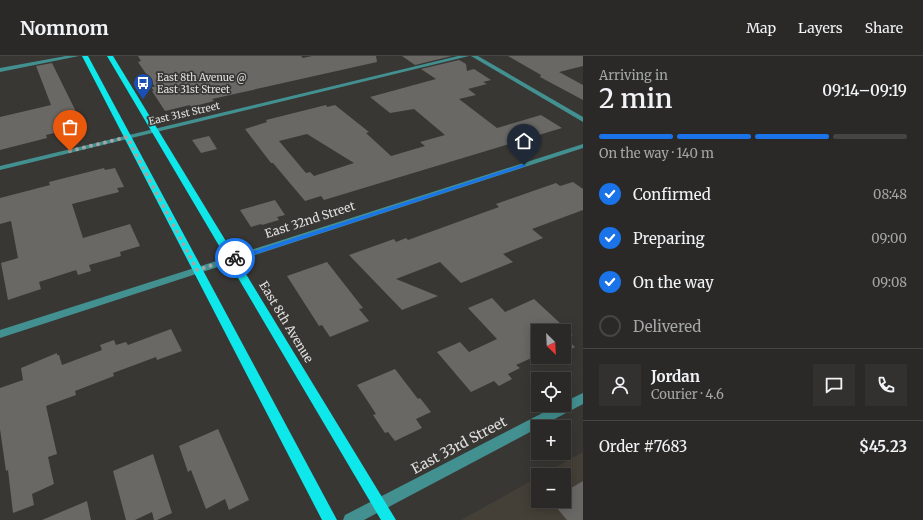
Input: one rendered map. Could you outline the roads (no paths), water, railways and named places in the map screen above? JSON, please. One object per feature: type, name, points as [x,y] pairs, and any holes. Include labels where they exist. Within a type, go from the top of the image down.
[{"type":"main road","points":[[85,56],[330,520]]},
{"type":"main road","name":"East 8th Avenue","points":[[110,56],[389,520]]},
{"type":"street","points":[[0,70],[76,56]]},
{"type":"street","name":"East 31st Street","points":[[0,168],[466,56]]},
{"type":"street","points":[[474,56],[583,120]]},
{"type":"street","name":"East 32nd Street","points":[[0,334],[583,146]]},
{"type":"street","name":"East 33rd Street","points":[[350,520],[583,398]]},
{"type":"place","name":"East 8th Avenue @ East 31st Street","points":[[143,100]]}]
